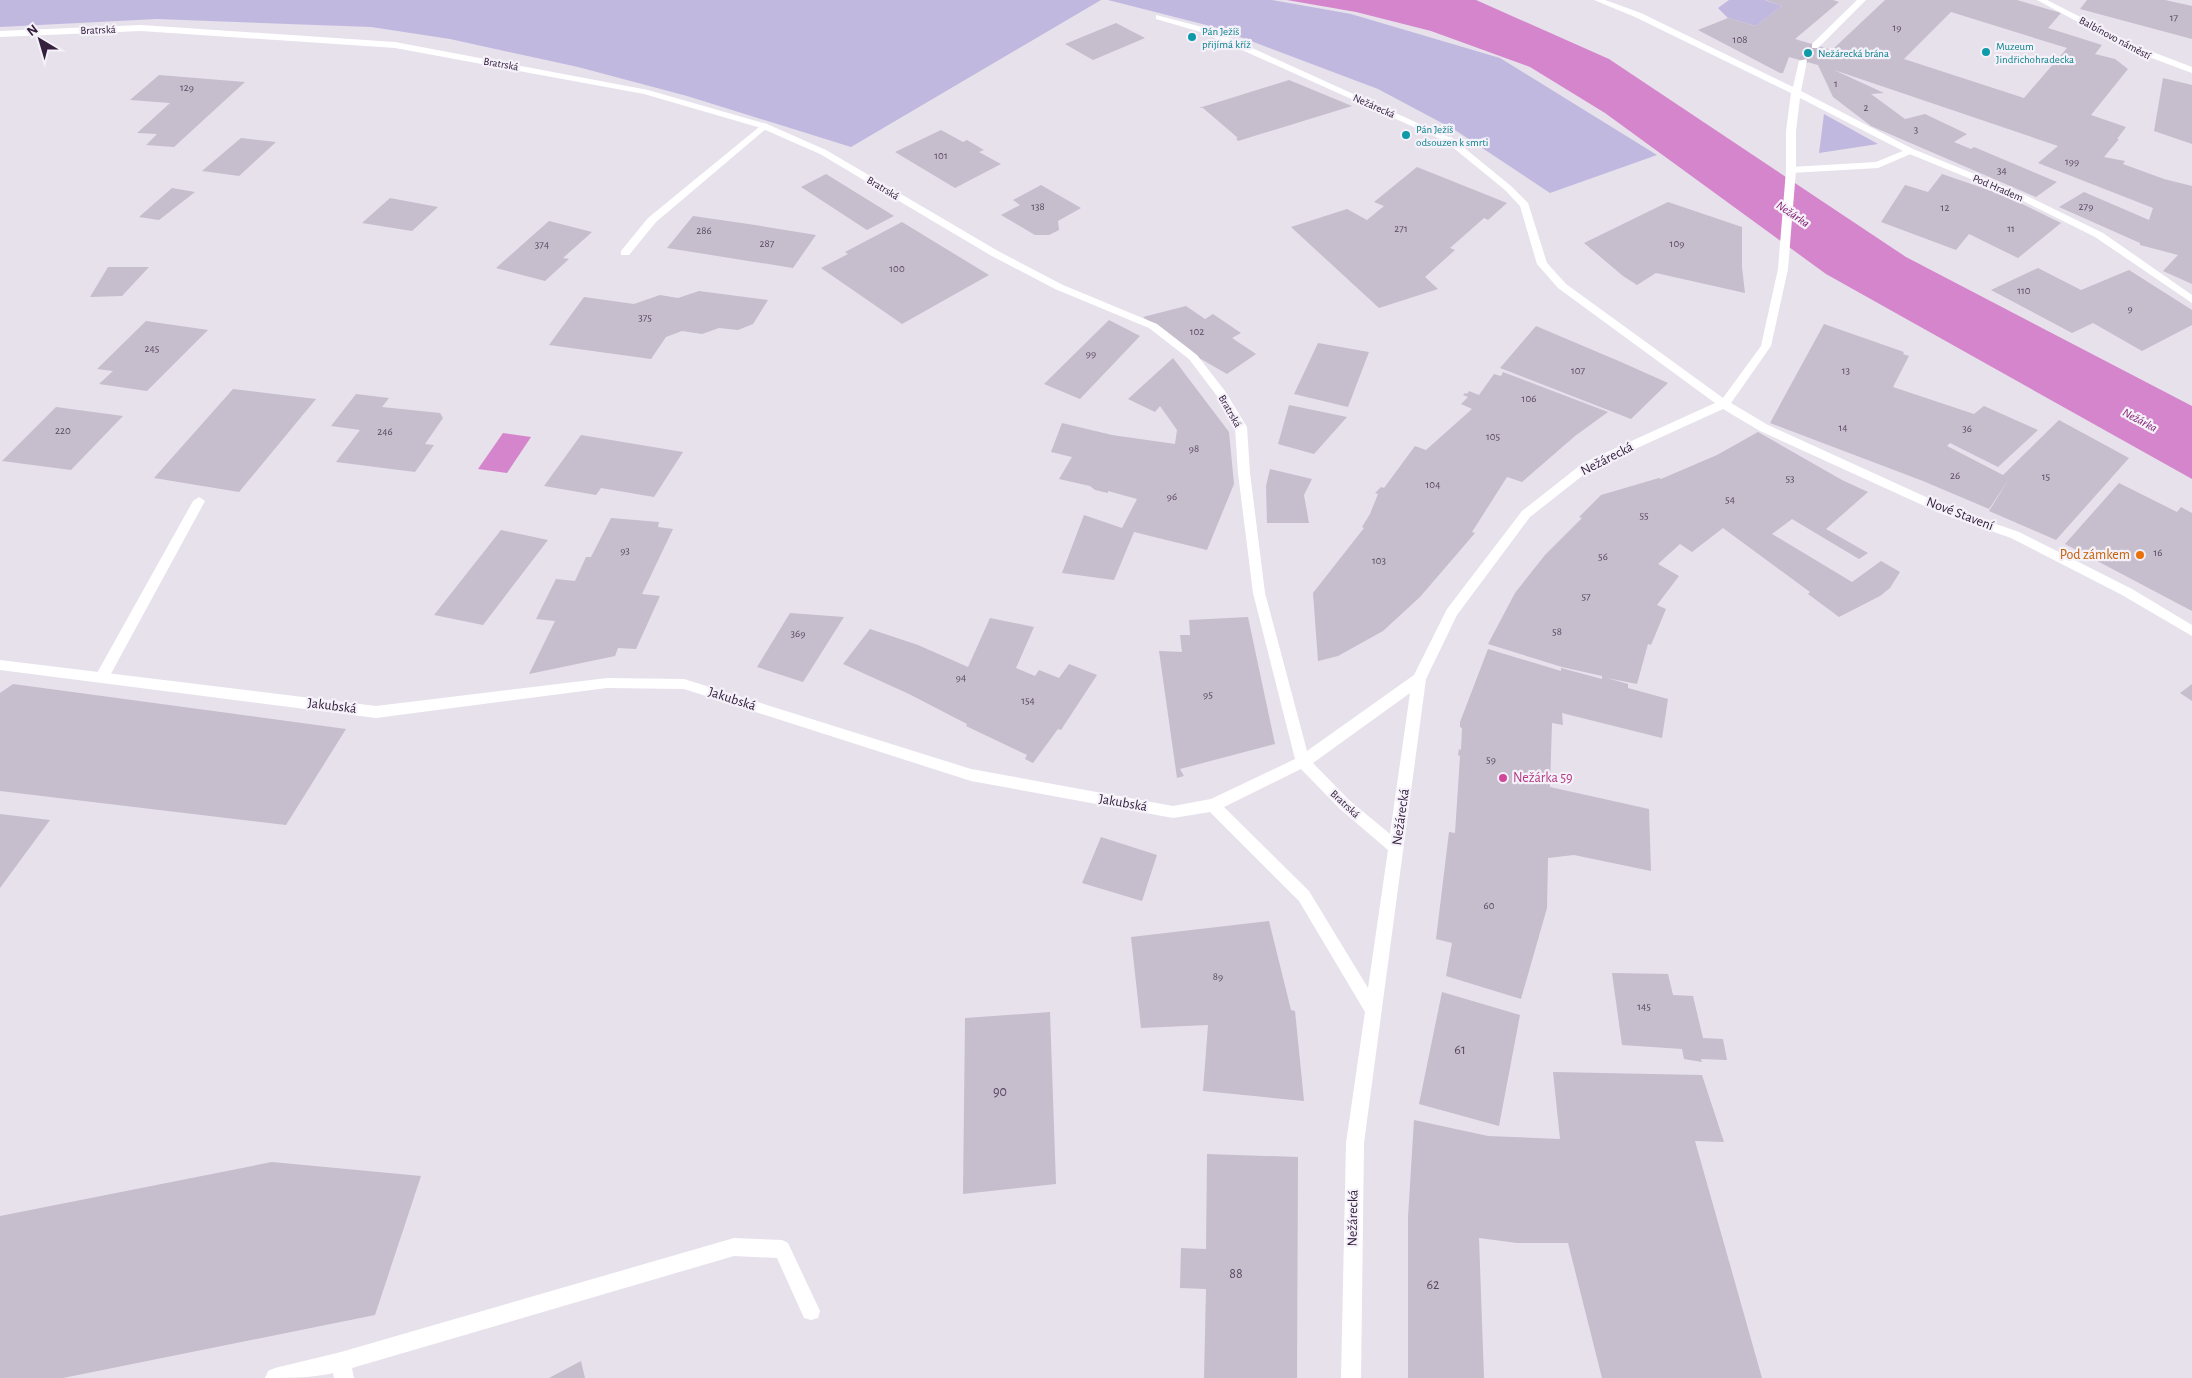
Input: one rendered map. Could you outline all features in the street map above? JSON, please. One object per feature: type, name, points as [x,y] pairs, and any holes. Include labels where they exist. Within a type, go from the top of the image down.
[{"type":"street","points":[[1598,0],[1638,15],[1796,92]]},
{"type":"street","points":[[1815,46],[1862,0]]},
{"type":"street","name":"Balbínovo náměstí","points":[[2041,0],[2141,53],[2161,62],[2192,70]]},
{"type":"street","name":"Nežárecká","points":[[1159,17],[1207,31],[1448,140],[1508,188],[1525,205],[1542,264],[1562,286],[1724,404]]},
{"type":"street","name":"Bratrská","points":[[0,34],[141,28],[395,45],[645,92],[764,126],[823,152],[1002,258],[1060,287],[1153,326],[1193,357],[1221,394],[1241,428],[1244,473],[1259,593],[1304,762],[1344,804],[1397,849]]},
{"type":"street","name":"Nežárecká","points":[[1351,1378],[1355,1143],[1419,679],[1452,612],[1526,514],[1587,466],[1724,404],[1766,346],[1783,269],[1791,131],[1796,92],[1803,61]]},
{"type":"street","name":"Pod Hradem","points":[[1796,92],[1910,151],[2018,195],[2099,236],[2192,300]]},
{"type":"street","points":[[625,252],[652,220],[764,126]]},
{"type":"street","points":[[1790,170],[1878,165],[1910,151]]},
{"type":"street","name":"Nové Stavení","points":[[1724,404],[1764,428],[1946,510],[2015,535],[2127,592],[2192,631]]},
{"type":"street","points":[[102,677],[199,501]]},
{"type":"street","name":"Jakubská","points":[[0,665],[376,712],[607,684],[684,684],[971,775],[1173,812],[1214,805],[1304,762],[1419,679]]},
{"type":"street","points":[[1214,805],[1304,896],[1374,1012]]},
{"type":"street","points":[[274,1378],[342,1370],[734,1247],[782,1250],[811,1311]]},
{"type":"shaded area","points":[[0,0],[1101,0],[851,147],[687,96],[578,67],[450,39],[371,27],[157,19],[0,27]]},
{"type":"shaded area","points":[[1108,0],[1272,0],[1351,14],[1500,58],[1657,155],[1550,193],[1455,130],[1378,89],[1214,27]]},
{"type":"shaded area","points":[[1729,0],[1765,0],[1782,6],[1756,26],[1728,18],[1718,8]]},
{"type":"shaded area","points":[[1824,114],[1878,144],[1819,153]]},
{"type":"water","name":"Nežárka","points":[[1287,0],[1476,0],[1609,59],[1906,257],[2192,406],[2192,479],[1826,274],[1605,113],[1530,67],[1431,31],[1356,12]]},
{"type":"water","points":[[503,433],[531,437],[507,473],[478,469]]},
{"type":"building","points":[[1766,0],[1833,0],[1839,2],[1795,39],[1832,50],[1885,0],[2017,0],[2061,13],[2048,28],[2102,45],[2095,54],[2115,59],[2128,69],[2091,115],[2126,127],[2104,157],[2125,161],[2123,164],[2164,179],[2192,186],[2192,284],[2163,271],[2178,255],[2140,245],[2140,243],[2059,207],[2084,192],[2149,220],[2153,208],[2038,163],[2058,146],[1834,70],[1884,93],[1871,94],[1905,119],[1925,114],[1967,134],[1954,142],[1971,149],[1974,147],[2057,182],[2036,197],[1871,126],[1833,97],[1818,65],[1789,57],[1783,73],[1780,73],[1698,30],[1728,18],[1756,26],[1782,6]],"holes":[[[1951,12],[2067,48],[2024,98],[1904,59]]]},
{"type":"building","points":[[2087,0],[2165,0],[2192,6],[2192,39],[2080,9]]},
{"type":"building","points":[[1116,23],[1145,38],[1093,60],[1065,44]]},
{"type":"building","points":[[159,75],[245,82],[174,147],[146,145],[157,134],[137,133],[170,103],[130,100]]},
{"type":"building","points":[[2163,78],[2192,85],[2192,144],[2154,131]]},
{"type":"building","points":[[1289,80],[1352,106],[1238,141],[1236,138],[1238,138],[1203,108],[1199,108]]},
{"type":"building","points":[[941,130],[963,142],[967,140],[984,150],[979,152],[1001,164],[955,188],[895,152]]},
{"type":"building","points":[[241,138],[276,142],[239,176],[202,171]]},
{"type":"building","points":[[1417,167],[1507,203],[1488,220],[1484,218],[1450,248],[1455,250],[1425,277],[1438,289],[1379,308],[1291,227],[1347,209],[1367,220],[1384,206],[1374,202]]},
{"type":"building","points":[[826,174],[894,216],[867,230],[801,187]]},
{"type":"building","points":[[1942,174],[2006,196],[2061,223],[2018,258],[1969,234],[1956,250],[1881,222],[1905,185],[1928,192]]},
{"type":"building","points":[[1041,185],[1081,208],[1058,221],[1059,230],[1049,235],[1035,235],[1001,215],[1020,205],[1013,200]]},
{"type":"building","points":[[172,188],[195,192],[159,220],[139,217]]},
{"type":"building","points":[[390,198],[438,207],[412,231],[362,223]]},
{"type":"building","points":[[1668,202],[1742,227],[1742,267],[1745,293],[1656,273],[1637,285],[1623,276],[1584,243]]},
{"type":"building","points":[[693,216],[816,235],[793,268],[667,248]]},
{"type":"building","points":[[549,221],[592,232],[563,258],[569,259],[545,281],[496,268]]},
{"type":"building","points":[[902,222],[989,275],[902,324],[821,268],[848,254],[845,252]]},
{"type":"building","points":[[108,267],[149,267],[122,296],[90,297]]},
{"type":"building","points":[[2038,268],[2081,290],[2129,270],[2192,310],[2192,325],[2142,351],[2093,323],[2072,333],[1991,290]]},
{"type":"building","points":[[699,291],[768,300],[753,324],[738,330],[719,328],[702,334],[682,331],[666,337],[651,359],[549,345],[584,297],[634,304],[660,295],[678,298]]},
{"type":"building","points":[[1186,306],[1205,319],[1213,314],[1241,333],[1232,338],[1256,354],[1227,374],[1187,351],[1143,317]]},
{"type":"building","points":[[1109,320],[1140,336],[1080,399],[1044,384]]},
{"type":"building","points":[[146,321],[208,330],[147,391],[99,384],[113,371],[97,369]]},
{"type":"building","points":[[1824,324],[1904,352],[1903,354],[1909,356],[1893,387],[1974,414],[1984,406],[2038,430],[1998,467],[1950,443],[1947,446],[2003,475],[2059,420],[2129,458],[2056,540],[1989,511],[2009,479],[1989,509],[1923,481],[1770,423]]},
{"type":"building","points":[[1536,326],[1668,383],[1631,419],[1500,368]]},
{"type":"building","points":[[1318,343],[1369,352],[1348,407],[1294,394]]},
{"type":"building","points":[[1173,358],[1229,432],[1234,484],[1207,550],[1134,532],[1114,580],[1062,573],[1084,515],[1122,528],[1137,499],[1108,491],[1108,493],[1095,490],[1090,486],[1059,479],[1072,457],[1051,452],[1062,423],[1112,435],[1175,444],[1177,430],[1160,406],[1155,412],[1128,399]]},
{"type":"building","points":[[1503,372],[1608,412],[1575,436],[1522,482],[1507,477],[1472,532],[1475,533],[1420,597],[1383,631],[1338,656],[1318,661],[1313,593],[1364,528],[1362,527],[1370,514],[1378,494],[1375,493],[1381,487],[1384,488],[1415,446],[1426,450],[1472,409],[1461,404],[1468,397],[1463,395],[1465,393],[1467,394],[1469,391],[1479,395],[1494,374],[1501,376]]},
{"type":"building","points":[[233,389],[316,399],[239,492],[154,478]]},
{"type":"building","points":[[356,394],[389,398],[382,407],[440,413],[443,418],[425,444],[434,445],[415,472],[336,462],[360,430],[331,426]]},
{"type":"building","points":[[1289,405],[1347,417],[1314,454],[1278,444]]},
{"type":"building","points":[[56,407],[123,416],[71,470],[2,461]]},
{"type":"building","points":[[1758,432],[1842,480],[1868,492],[1826,529],[1868,553],[1859,559],[1792,519],[1772,534],[1852,582],[1881,561],[1900,572],[1890,588],[1880,596],[1839,617],[1808,594],[1810,592],[1723,528],[1692,552],[1680,544],[1658,564],[1679,576],[1657,605],[1666,609],[1651,645],[1648,644],[1637,684],[1607,678],[1628,684],[1628,688],[1668,699],[1662,738],[1562,713],[1563,725],[1552,723],[1550,787],[1649,809],[1651,871],[1574,855],[1548,858],[1547,908],[1521,999],[1446,976],[1452,943],[1436,939],[1449,832],[1455,833],[1460,756],[1458,755],[1459,749],[1461,750],[1462,728],[1460,727],[1460,722],[1488,649],[1561,671],[1561,668],[1602,679],[1602,676],[1562,667],[1488,644],[1515,593],[1545,555],[1582,518],[1579,517],[1601,495],[1661,479],[1717,455]]},
{"type":"building","points":[[581,435],[683,452],[654,497],[601,488],[596,495],[544,486]]},
{"type":"building","points":[[1270,469],[1312,479],[1304,495],[1309,523],[1267,523],[1266,486]]},
{"type":"building","name":"Pod zámkem","points":[[2119,483],[2177,512],[2181,507],[2192,513],[2192,611],[2065,544]]},
{"type":"building","points":[[611,518],[659,522],[658,527],[673,529],[642,594],[660,596],[636,649],[618,648],[615,656],[529,674],[555,621],[536,619],[556,579],[575,581],[586,557],[591,557]]},
{"type":"building","points":[[501,530],[548,540],[483,625],[434,615]]},
{"type":"building","points":[[790,613],[844,617],[803,682],[757,667]]},
{"type":"building","points":[[1248,617],[1275,744],[1180,769],[1184,776],[1177,778],[1159,651],[1182,652],[1180,635],[1190,635],[1189,620]]},
{"type":"building","points":[[990,618],[1034,627],[1016,668],[1035,676],[1039,670],[1059,678],[1069,664],[1097,675],[1061,730],[1058,729],[1033,763],[1025,759],[1027,755],[966,726],[967,724],[909,694],[843,664],[870,629],[918,645],[968,667]]},
{"type":"building","points":[[13,684],[346,729],[286,825],[0,791],[0,693]]},
{"type":"building","points":[[2192,684],[2192,701],[2180,693]]},
{"type":"building","points":[[0,814],[50,820],[0,888]]},
{"type":"building","points":[[1101,837],[1157,855],[1142,901],[1082,883]]},
{"type":"building","points":[[1269,921],[1291,1010],[1295,1011],[1304,1101],[1203,1091],[1208,1025],[1141,1028],[1131,937]]},
{"type":"building","points":[[1612,973],[1668,974],[1673,995],[1693,996],[1703,1038],[1723,1039],[1727,1060],[1701,1059],[1702,1062],[1684,1059],[1682,1049],[1622,1045]]},
{"type":"building","points":[[1442,992],[1520,1015],[1499,1126],[1419,1104]]},
{"type":"building","points":[[1050,1012],[1056,1184],[963,1194],[965,1018]]},
{"type":"building","points":[[1553,1072],[1702,1075],[1724,1142],[1695,1141],[1762,1378],[1602,1378],[1568,1243],[1517,1243],[1479,1238],[1484,1378],[1408,1378],[1408,1217],[1414,1120],[1488,1136],[1560,1139]]},
{"type":"building","points":[[1207,1154],[1298,1157],[1297,1378],[1204,1378],[1206,1289],[1180,1288],[1181,1248],[1206,1249]]},
{"type":"building","points":[[272,1162],[421,1176],[375,1315],[63,1378],[0,1378],[0,1216]]},
{"type":"building","points":[[581,1361],[585,1378],[549,1378]]},
{"type":"tunnel","points":[[1803,61],[1815,46]]},
{"type":"place","name":"Pán Ježíš přijímá kříž","points":[[1192,37]]},
{"type":"place","name":"Muzeum Jindřichohradecka","points":[[1986,52]]},
{"type":"place","name":"Nežárecká brána","points":[[1808,53]]},
{"type":"place","name":"Pán Ježíš odsouzen k smrti","points":[[1406,135]]},
{"type":"place","name":"Pod zámkem","points":[[2140,555]]},
{"type":"place","name":"Nežárka 59","points":[[1503,778]]}]
